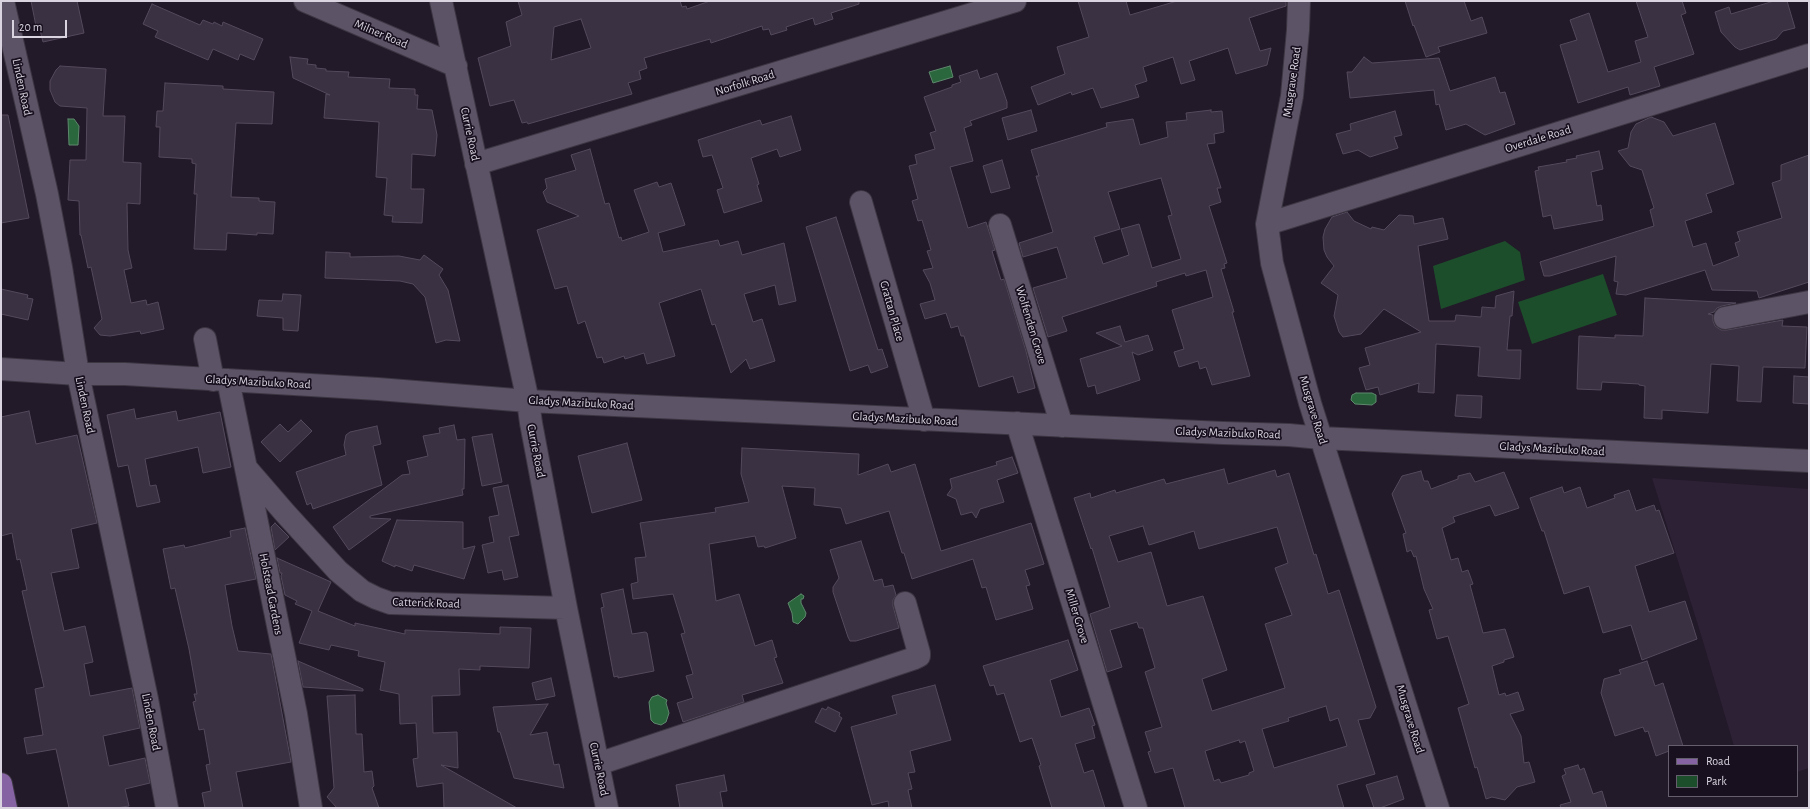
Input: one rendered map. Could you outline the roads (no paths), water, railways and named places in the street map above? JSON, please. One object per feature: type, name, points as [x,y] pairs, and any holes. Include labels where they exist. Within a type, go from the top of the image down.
[{"type":"main road","points":[[1,784],[6,808]]},
{"type":"street","name":"Linden Road","points":[[3,1],[47,194],[61,267],[78,374],[147,699],[167,808]]},
{"type":"street","name":"Milner Road","points":[[305,1],[456,66]]},
{"type":"street","name":"Currie Road","points":[[441,1],[528,401],[566,608],[608,808]]},
{"type":"street","name":"Norfolk Road","points":[[476,164],[1015,1]]},
{"type":"street","name":"Musgrave Road","points":[[1299,1],[1292,96],[1267,224],[1272,263],[1310,403],[1438,808]]},
{"type":"street","name":"Overdale Road","points":[[1267,224],[1809,55]]},
{"type":"street","name":"Grattan Place","points":[[861,202],[924,420]]},
{"type":"street","name":"Wolfenden Grove","points":[[1000,225],[1062,426]]},
{"type":"street","points":[[1725,318],[1809,302]]},
{"type":"street","name":"Holstead Gardens","points":[[205,340],[220,380],[246,468],[296,714],[311,808]]},
{"type":"street","name":"Gladys Mazibuko Road","points":[[1,369],[78,374],[125,374],[378,389],[528,401],[924,420],[1289,435],[1321,438],[1809,461]]},
{"type":"street","name":"Miller Grove","points":[[1017,423],[1136,808]]},
{"type":"street","name":"Catterick Road","points":[[246,468],[338,571],[362,591],[376,598],[390,603],[566,608]]},
{"type":"street","points":[[598,764],[915,658],[919,653],[905,603]]}]
